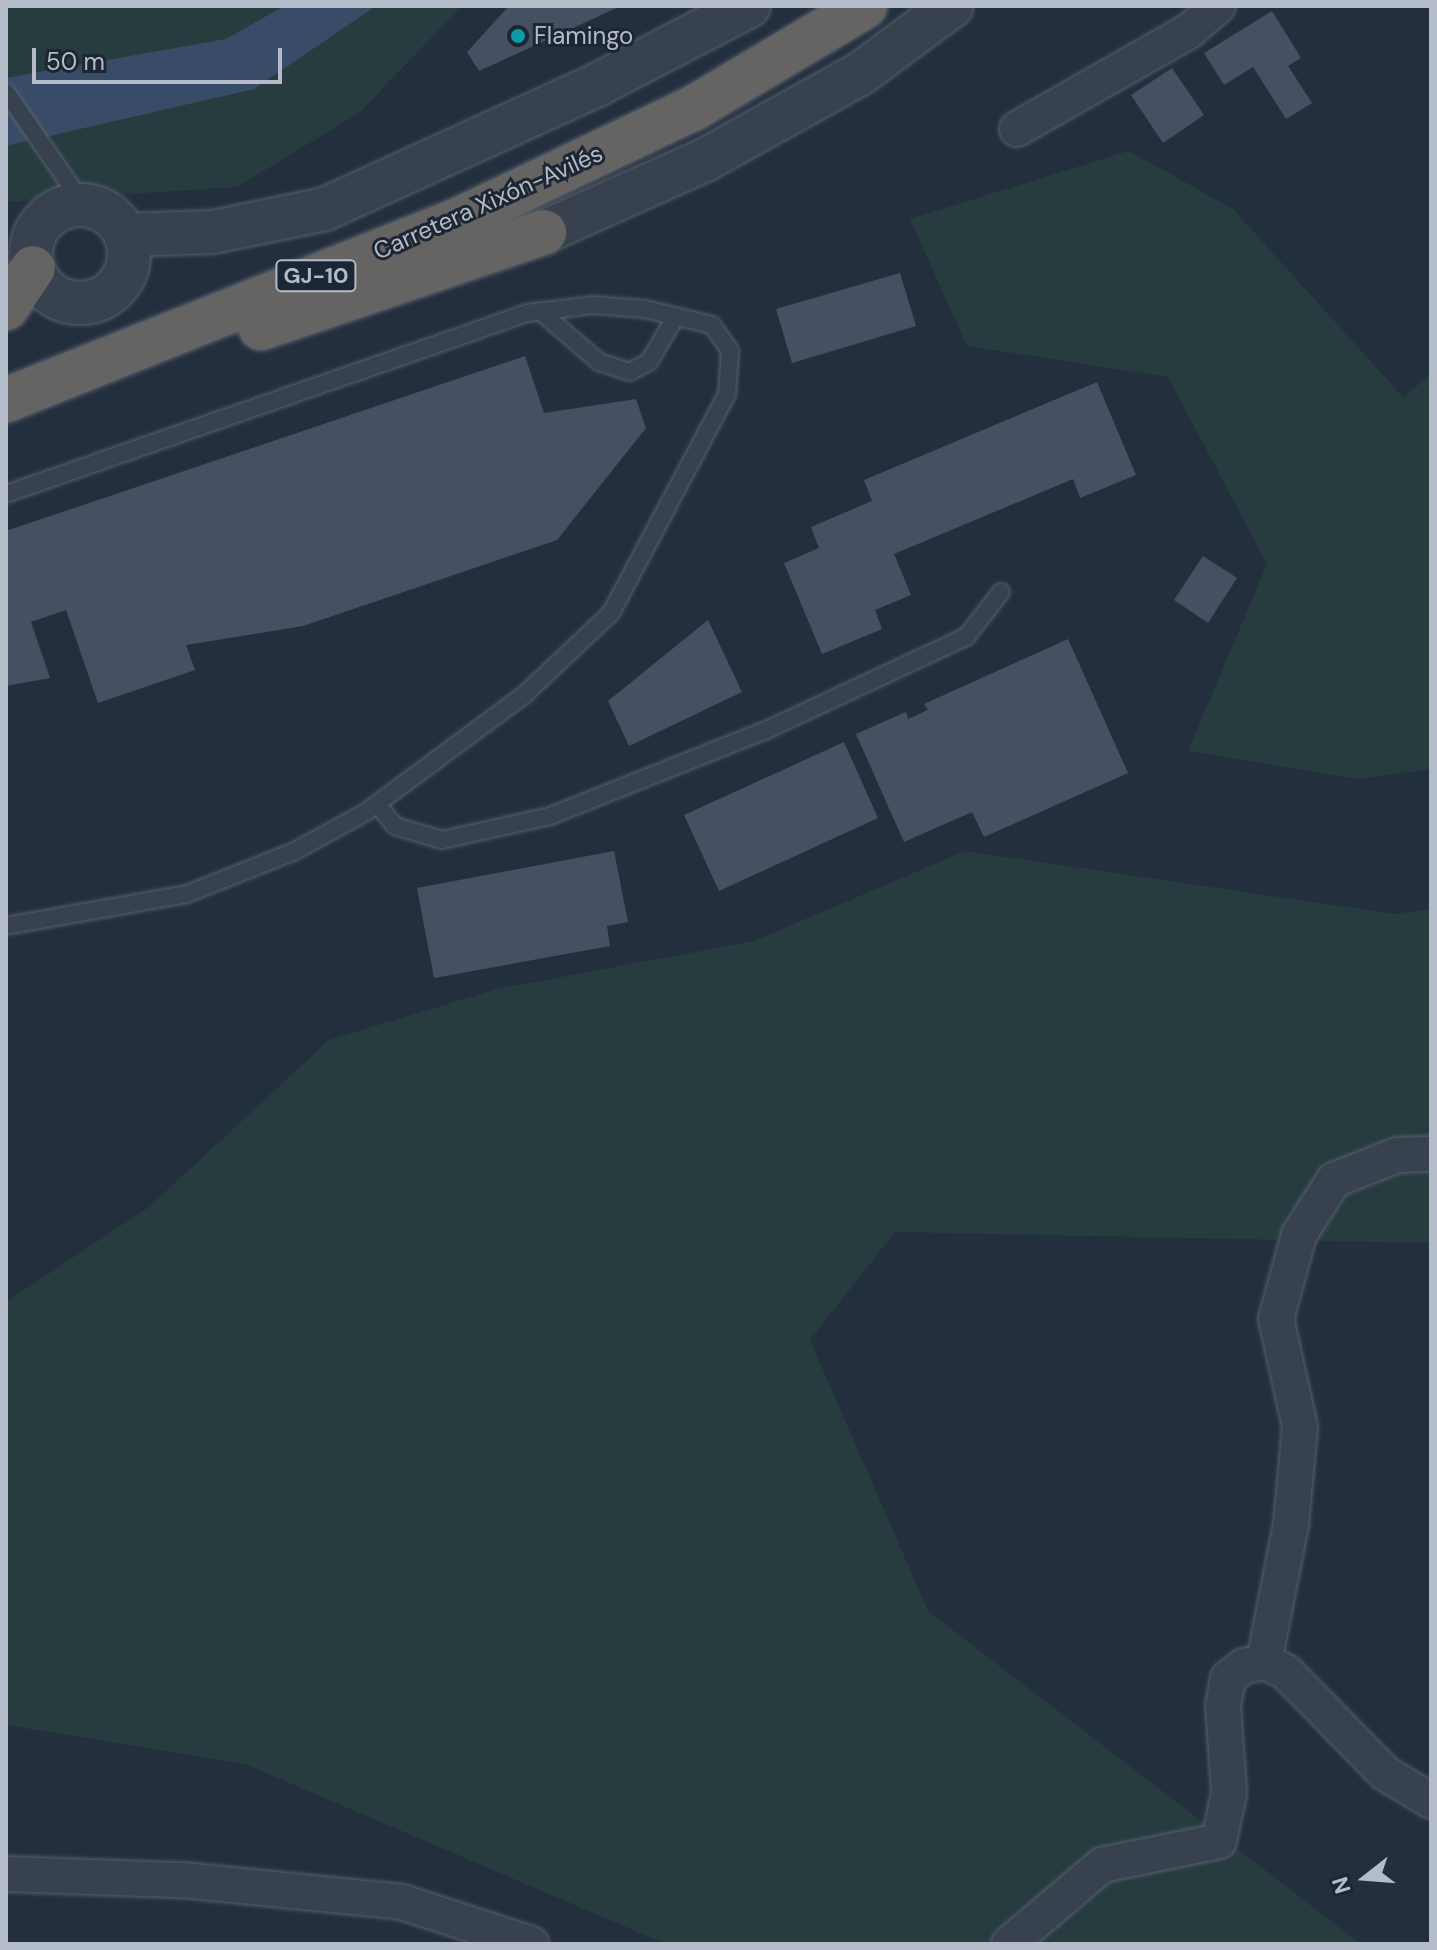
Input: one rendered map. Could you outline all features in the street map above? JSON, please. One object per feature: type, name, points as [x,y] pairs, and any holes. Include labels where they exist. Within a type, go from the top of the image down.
[{"type":"highway","name":"Carretera Xixón-Avilés","points":[[6,403],[461,219],[622,143],[865,6]]},
{"type":"highway","points":[[6,403],[111,379],[544,232]]},
{"type":"highway","points":[[6,308],[33,268]]},
{"type":"street","points":[[126,235],[213,232],[325,209],[572,97],[749,6]]},
{"type":"street","points":[[544,232],[735,144],[860,74],[952,6]]},
{"type":"street","points":[[1017,129],[1189,31],[1218,6]]},
{"type":"street","points":[[84,205],[110,214],[126,235],[128,267],[97,300],[51,294],[33,268],[42,223],[84,205]]},
{"type":"street","points":[[1264,1662],[1291,1525],[1300,1427],[1276,1319],[1299,1235],[1334,1180],[1397,1155],[1431,1154]]},
{"type":"street","points":[[1009,1944],[1102,1865],[1219,1841],[1228,1825],[1228,1678],[1264,1662],[1286,1672],[1408,1793],[1431,1801]]},
{"type":"street","points":[[6,1874],[182,1880],[402,1902],[531,1944]]},
{"type":"lane","points":[[6,92],[60,165],[84,205]]},
{"type":"lane","points":[[6,494],[540,311],[593,305],[676,316],[712,325],[730,351],[727,394],[611,613],[524,695],[377,804],[295,851],[187,894],[6,926]]},
{"type":"lane","points":[[540,311],[599,362],[629,372],[649,362],[676,316]]},
{"type":"lane","points":[[377,804],[395,826],[442,840],[550,816],[764,731],[966,637],[1001,592]]},
{"type":"green space","points":[[6,6],[462,6],[359,113],[237,187],[6,202]]},
{"type":"green space","points":[[1129,151],[1233,209],[1403,397],[1431,374],[1431,769],[1357,779],[1188,751],[1267,564],[1168,377],[967,346],[910,219]]},
{"type":"green space","points":[[965,851],[1394,914],[1431,909],[1431,1243],[895,1232],[810,1340],[928,1611],[1361,1944],[666,1944],[245,1764],[6,1725],[6,1302],[149,1207],[329,1040],[497,989],[754,941]]},
{"type":"water","points":[[284,6],[376,6],[254,89],[6,146],[6,78],[226,39]]},
{"type":"building","name":"Flamingo","points":[[509,6],[621,6],[479,71],[467,52]]},
{"type":"building","points":[[1272,11],[1301,58],[1288,66],[1312,103],[1286,119],[1253,67],[1224,85],[1204,53]]},
{"type":"building","points":[[1172,68],[1204,115],[1163,143],[1131,95]]},
{"type":"building","points":[[900,273],[916,326],[792,363],[776,309]]},
{"type":"building","points":[[525,356],[544,413],[636,399],[646,428],[557,540],[303,626],[186,645],[195,670],[98,703],[66,610],[31,622],[50,678],[6,686],[6,531]]},
{"type":"building","points":[[1097,382],[1136,475],[1080,498],[1073,479],[894,554],[911,595],[875,610],[882,629],[822,654],[784,563],[819,548],[811,527],[872,501],[864,480]]},
{"type":"building","points":[[1203,556],[1237,578],[1208,623],[1174,600]]},
{"type":"building","points":[[708,620],[742,692],[629,746],[608,701]]},
{"type":"building","points":[[1068,639],[1128,773],[984,837],[972,812],[904,842],[856,734],[906,712],[908,719],[928,710],[924,704]]},
{"type":"building","points":[[844,742],[878,818],[719,891],[684,815]]},
{"type":"building","points":[[614,851],[628,922],[607,926],[610,946],[434,978],[417,888]]},
{"type":"place","name":"Flamingo","points":[[518,36]]}]
